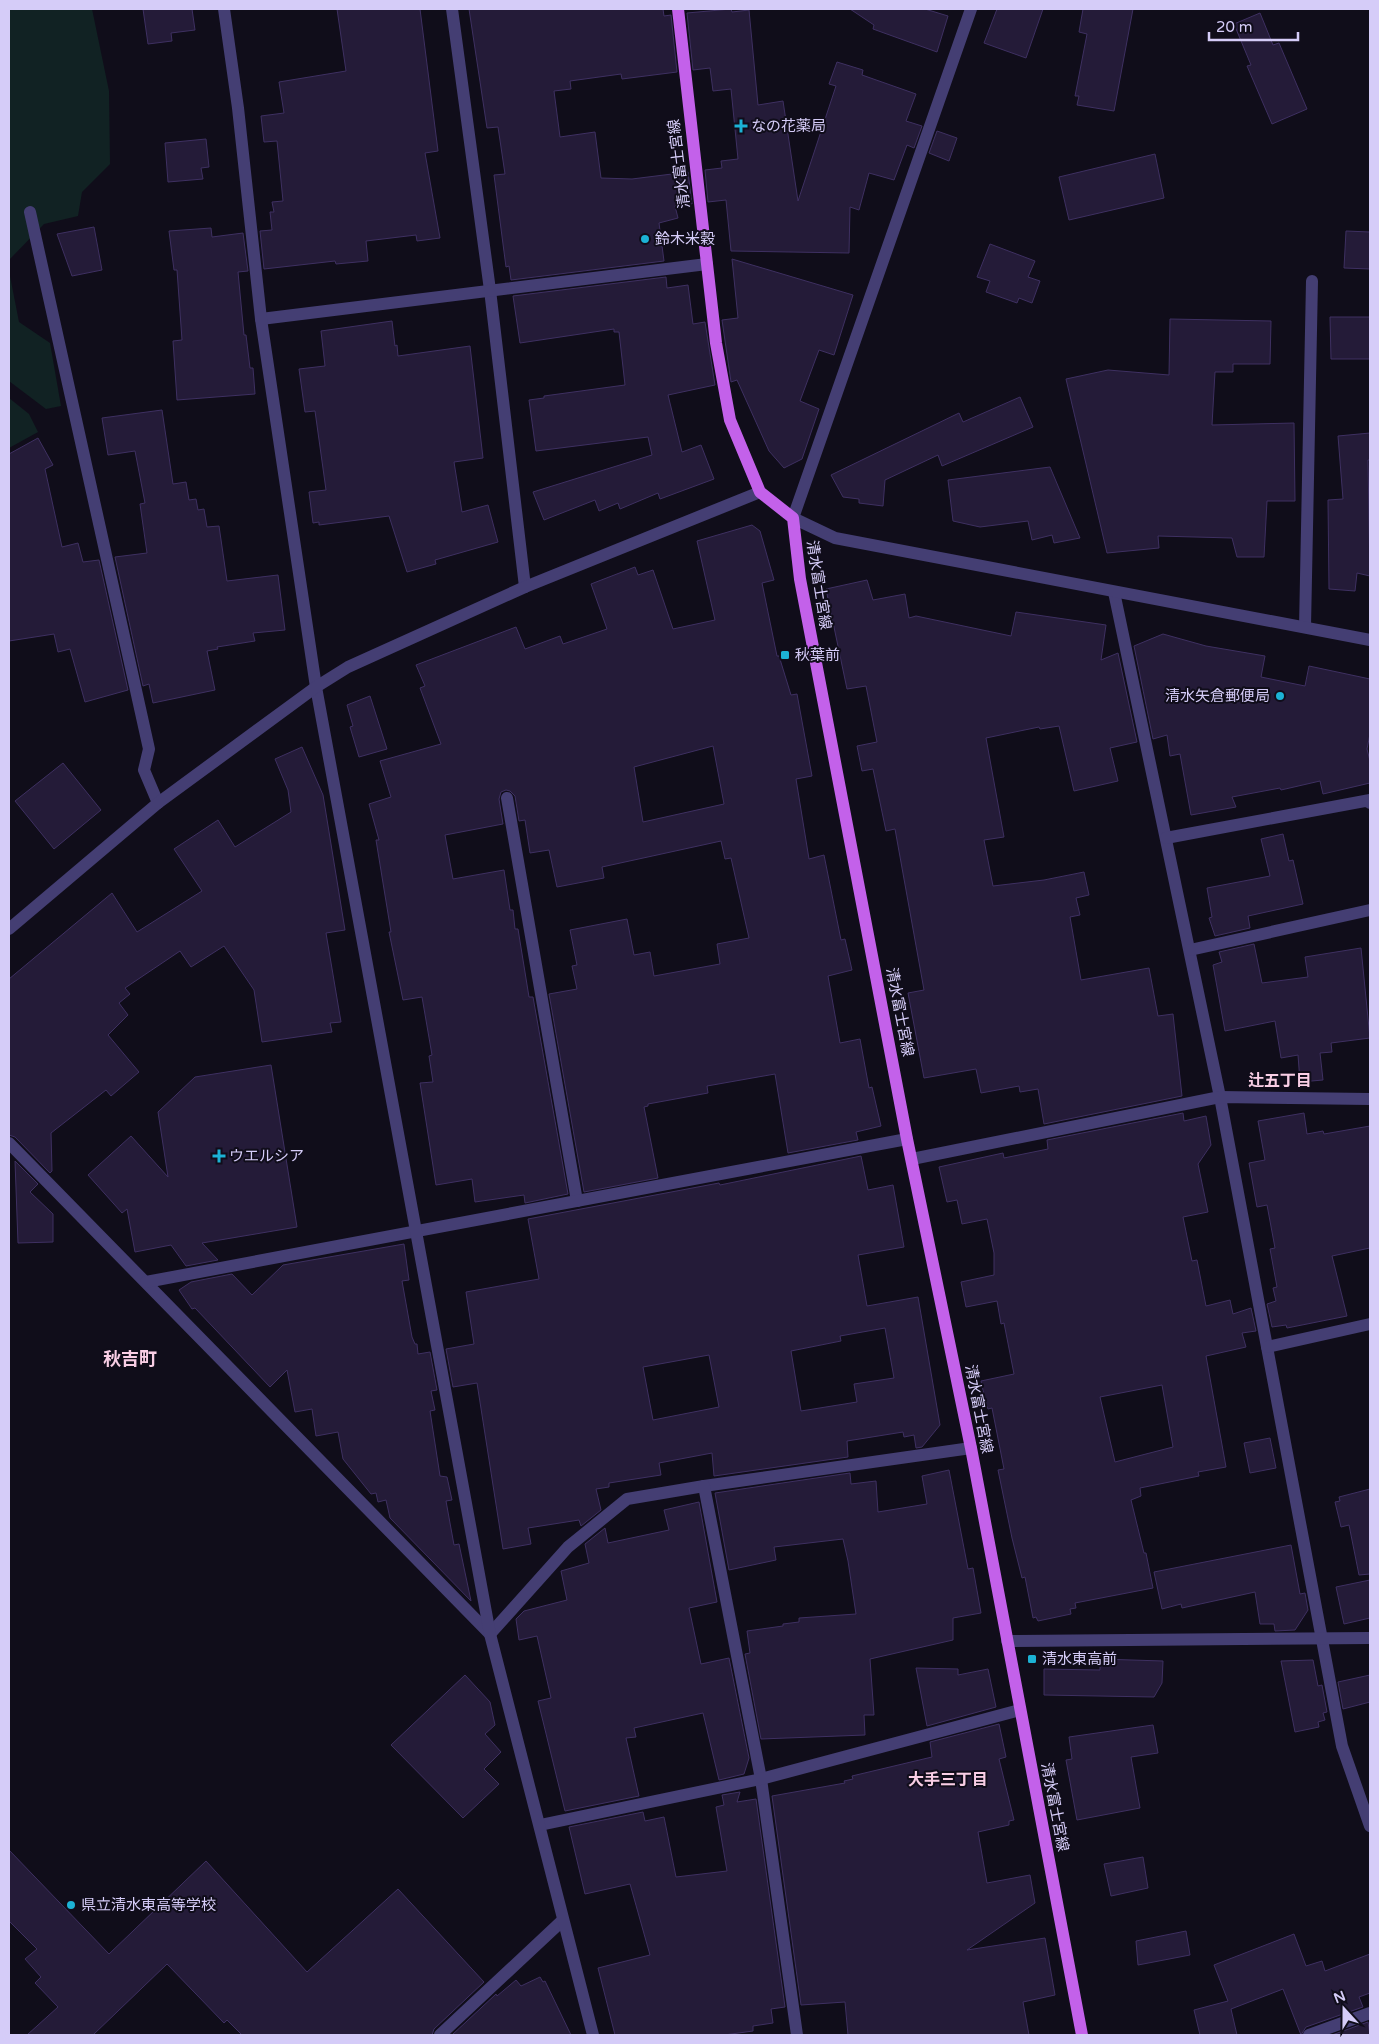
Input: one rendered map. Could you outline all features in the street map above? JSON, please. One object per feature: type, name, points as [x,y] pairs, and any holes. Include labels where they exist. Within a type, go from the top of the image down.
[{"type":"main road","name":"清水富士宮線","points":[[678,9],[716,344],[730,420],[760,492],[793,518],[800,579],[907,1139],[971,1448],[1082,2035]]},
{"type":"street","points":[[224,9],[238,108],[261,318],[316,687],[490,1634],[593,2035]]},
{"type":"street","points":[[452,9],[490,290],[525,587]]},
{"type":"street","points":[[971,9],[793,518],[835,538],[1370,640]]},
{"type":"street","points":[[30,212],[149,749],[144,770],[158,803]]},
{"type":"street","points":[[261,318],[707,264]]},
{"type":"street","points":[[1305,627],[1312,280]]},
{"type":"street","points":[[9,929],[158,803],[316,687],[348,667],[525,587],[760,492]]},
{"type":"street","points":[[1114,592],[1220,1097],[1342,1746],[1370,1826]]},
{"type":"street","points":[[507,798],[577,1201]]},
{"type":"street","points":[[1166,838],[1370,800],[1370,803]]},
{"type":"street","points":[[1190,950],[1370,910]]},
{"type":"street","points":[[912,1159],[1220,1097],[1370,1100]]},
{"type":"street","points":[[146,1282],[907,1139]]},
{"type":"street","points":[[9,1142],[490,1634]]},
{"type":"street","points":[[1267,1347],[1370,1324]]},
{"type":"street","points":[[490,1634],[568,1546],[628,1500],[704,1486],[971,1448]]},
{"type":"street","points":[[704,1486],[761,1779],[797,2035]]},
{"type":"street","points":[[1007,1641],[1370,1638]]},
{"type":"street","points":[[540,1825],[761,1779],[1020,1710]]},
{"type":"street","points":[[440,2035],[563,1920]]},
{"type":"street","points":[[1309,2035],[1370,2013]]},
{"type":"shaded area","points":[[9,9],[92,9],[109,91],[110,164],[82,192],[78,216],[44,224],[9,260]]},
{"type":"shaded area","points":[[9,271],[19,322],[50,343],[61,406],[46,409],[9,381]]},
{"type":"shaded area","points":[[9,398],[29,414],[38,432],[9,448]]},
{"type":"building","points":[[143,9],[192,9],[195,30],[171,33],[172,41],[148,44]]},
{"type":"building","points":[[337,9],[420,9],[438,151],[425,153],[440,238],[417,241],[416,235],[366,241],[368,261],[336,264],[335,261],[264,269],[260,231],[272,230],[270,212],[274,212],[272,202],[283,201],[277,141],[264,142],[261,116],[284,113],[279,82],[346,71]]},
{"type":"building","points":[[469,9],[663,9],[664,16],[671,15],[677,72],[622,79],[621,74],[570,81],[571,89],[554,91],[560,137],[595,132],[601,178],[632,179],[688,172],[692,204],[675,206],[678,218],[659,223],[664,261],[511,280],[509,266],[506,267],[494,175],[505,174],[498,127],[487,128]]},
{"type":"building","points":[[731,9],[732,12],[749,10],[758,105],[783,101],[798,201],[836,86],[829,84],[837,62],[863,70],[862,75],[916,94],[906,121],[922,126],[914,148],[907,145],[894,180],[869,173],[859,210],[850,207],[849,253],[731,251],[726,200],[708,202],[705,170],[722,168],[721,161],[738,159],[731,89],[713,91],[710,68],[693,70],[687,13]]},
{"type":"building","points":[[850,9],[925,9],[948,16],[937,52],[873,29],[874,25]]},
{"type":"building","points":[[997,9],[1043,9],[1026,58],[984,43]]},
{"type":"building","points":[[1083,9],[1133,9],[1114,111],[1077,105],[1079,96],[1075,96],[1087,34],[1079,32]]},
{"type":"building","points":[[1260,13],[1273,45],[1279,43],[1307,109],[1272,124],[1247,66],[1251,65],[1234,24]]},
{"type":"building","points":[[937,131],[957,138],[949,161],[929,153]]},
{"type":"building","points":[[206,139],[209,167],[201,168],[203,179],[168,182],[165,143]]},
{"type":"building","points":[[1155,154],[1164,198],[1069,220],[1059,177]]},
{"type":"building","points":[[94,227],[102,270],[72,276],[57,234]]},
{"type":"building","points":[[211,228],[212,237],[243,233],[248,271],[238,272],[244,335],[246,335],[250,368],[253,368],[255,394],[177,400],[173,341],[182,340],[177,270],[174,270],[169,231]]},
{"type":"building","points":[[1346,231],[1370,232],[1370,269],[1344,268]]},
{"type":"building","points":[[990,244],[1035,261],[1028,277],[1040,281],[1032,303],[1019,298],[1017,303],[986,292],[990,281],[977,277]]},
{"type":"building","points":[[732,259],[853,295],[834,355],[819,350],[800,401],[819,409],[802,459],[784,468],[769,451],[737,380],[731,382],[722,320],[738,318]]},
{"type":"building","points":[[666,277],[667,288],[688,285],[693,324],[705,322],[715,385],[668,395],[682,452],[701,445],[714,479],[660,499],[658,493],[620,509],[618,503],[599,511],[595,500],[544,520],[533,492],[652,455],[648,437],[536,451],[529,400],[544,398],[544,396],[625,385],[619,332],[614,332],[614,329],[520,343],[513,296]]},
{"type":"building","points":[[1330,317],[1370,317],[1370,359],[1331,359]]},
{"type":"building","points":[[1170,319],[1271,321],[1270,364],[1233,364],[1233,372],[1215,372],[1212,425],[1294,423],[1295,501],[1267,501],[1264,557],[1237,557],[1232,538],[1158,536],[1159,548],[1107,553],[1066,379],[1108,370],[1169,375]]},
{"type":"building","points":[[392,321],[398,356],[470,346],[483,458],[454,462],[462,512],[488,505],[498,542],[435,560],[436,564],[407,572],[389,516],[319,525],[319,522],[313,523],[309,492],[326,490],[315,411],[305,412],[299,369],[325,366],[321,331]]},
{"type":"building","points":[[1020,397],[1033,427],[942,466],[938,455],[885,480],[883,506],[859,503],[859,499],[843,497],[831,475],[959,413],[963,422]]},
{"type":"building","points":[[162,410],[173,484],[186,482],[189,500],[196,499],[198,510],[204,509],[207,527],[219,526],[227,581],[278,575],[285,630],[253,633],[255,641],[217,647],[218,649],[207,651],[215,690],[153,703],[149,684],[143,686],[115,557],[147,553],[140,504],[145,503],[135,451],[108,455],[102,418]]},
{"type":"building","points":[[1370,433],[1370,460],[1368,460],[1370,576],[1357,573],[1355,591],[1329,589],[1328,500],[1343,499],[1338,436]]},
{"type":"building","points":[[38,438],[53,465],[45,469],[62,547],[78,543],[83,562],[99,560],[128,690],[85,702],[70,649],[58,652],[54,634],[9,641],[9,454]]},
{"type":"building","points":[[1050,467],[1080,538],[1054,543],[1052,535],[1032,540],[1028,521],[980,527],[953,521],[948,480]]},
{"type":"building","points":[[752,525],[760,531],[774,580],[762,583],[777,656],[779,656],[791,695],[797,694],[812,776],[796,779],[809,859],[824,855],[841,940],[845,939],[852,970],[828,976],[840,1043],[860,1039],[869,1088],[872,1087],[881,1126],[856,1132],[858,1140],[788,1153],[775,1074],[707,1086],[708,1093],[648,1104],[648,1106],[644,1107],[658,1178],[584,1192],[549,994],[577,989],[572,966],[577,965],[570,930],[627,919],[634,955],[650,952],[654,976],[720,964],[717,944],[749,938],[731,858],[725,859],[721,841],[602,867],[604,878],[557,887],[549,850],[530,853],[525,820],[519,821],[515,796],[506,790],[501,792],[499,799],[503,824],[445,835],[453,879],[504,870],[510,910],[513,910],[515,929],[518,929],[529,997],[533,997],[568,1194],[525,1203],[524,1195],[475,1202],[472,1179],[436,1185],[420,1083],[433,1082],[429,1056],[432,1055],[422,997],[403,1000],[389,932],[391,932],[376,840],[379,840],[369,804],[391,797],[380,761],[441,744],[420,688],[425,686],[416,665],[516,627],[525,649],[560,636],[563,644],[607,629],[591,584],[635,567],[638,575],[653,570],[673,629],[715,620],[697,541]],"holes":[[[713,746],[724,804],[643,822],[634,767]]]},
{"type":"building","points":[[867,580],[873,600],[905,594],[909,618],[916,616],[1011,636],[1016,612],[1106,625],[1101,660],[1118,653],[1137,742],[1110,748],[1118,781],[1074,791],[1059,726],[1040,729],[1039,727],[986,738],[1004,837],[984,840],[993,886],[1044,880],[1084,872],[1089,895],[1076,898],[1080,915],[1070,917],[1081,980],[1149,968],[1158,1016],[1173,1014],[1182,1096],[1044,1124],[1038,1089],[1020,1092],[1019,1086],[981,1093],[976,1069],[924,1078],[908,993],[924,990],[895,829],[886,831],[873,769],[862,771],[857,746],[877,742],[866,686],[847,689],[826,589]]},
{"type":"building","points":[[1163,634],[1206,646],[1265,656],[1261,677],[1305,686],[1309,666],[1370,679],[1370,734],[1367,749],[1370,761],[1370,783],[1323,794],[1320,781],[1281,790],[1280,788],[1232,797],[1236,807],[1191,815],[1180,754],[1170,756],[1167,735],[1153,739],[1134,646]]},
{"type":"building","points":[[370,696],[387,749],[359,757],[350,727],[353,726],[347,705]]},
{"type":"building","points":[[302,747],[323,795],[345,930],[326,933],[341,1022],[330,1023],[332,1032],[262,1042],[254,990],[224,946],[191,967],[180,951],[125,988],[130,994],[119,1003],[128,1015],[108,1035],[139,1072],[111,1096],[106,1090],[51,1133],[52,1171],[50,1173],[15,1137],[9,1135],[9,979],[112,893],[137,932],[202,891],[174,849],[218,820],[235,847],[291,812],[288,790],[275,759]]},
{"type":"building","points":[[63,763],[101,810],[54,849],[15,801]]},
{"type":"building","points":[[1283,834],[1289,861],[1293,860],[1303,904],[1248,916],[1250,928],[1215,936],[1209,918],[1212,917],[1207,888],[1270,876],[1261,839]]},
{"type":"building","points":[[1254,944],[1262,983],[1308,977],[1305,957],[1361,948],[1370,1038],[1331,1043],[1332,1052],[1320,1053],[1323,1080],[1300,1082],[1298,1055],[1281,1058],[1275,1021],[1225,1031],[1213,965],[1222,962],[1219,952]]},
{"type":"building","points":[[271,1065],[297,1227],[202,1243],[218,1260],[186,1266],[171,1245],[135,1252],[127,1209],[122,1213],[88,1175],[131,1136],[168,1177],[158,1112],[195,1077]]},
{"type":"building","points":[[1183,1113],[1184,1121],[1206,1116],[1211,1145],[1198,1164],[1208,1212],[1183,1217],[1192,1261],[1197,1260],[1206,1306],[1230,1300],[1233,1314],[1251,1308],[1256,1331],[1242,1333],[1246,1347],[1206,1356],[1226,1467],[1198,1472],[1199,1476],[1140,1488],[1141,1496],[1131,1500],[1144,1553],[1146,1553],[1153,1588],[1075,1603],[1076,1608],[1070,1609],[1071,1614],[1038,1621],[1036,1617],[1033,1618],[1025,1577],[1022,1578],[1012,1538],[998,1470],[1004,1469],[992,1408],[988,1409],[981,1381],[1014,1374],[1004,1323],[1001,1324],[997,1301],[966,1307],[961,1282],[994,1275],[994,1253],[987,1219],[962,1224],[957,1200],[947,1202],[939,1167],[1003,1153],[1004,1158],[1048,1149],[1047,1140]],"holes":[[[1162,1385],[1173,1447],[1115,1462],[1100,1397]]]},
{"type":"building","points":[[1304,1113],[1307,1134],[1323,1131],[1324,1134],[1370,1126],[1370,1248],[1332,1256],[1347,1316],[1287,1328],[1286,1325],[1272,1327],[1267,1304],[1276,1301],[1273,1288],[1277,1287],[1270,1249],[1275,1248],[1267,1205],[1257,1207],[1249,1163],[1265,1160],[1258,1121]]},
{"type":"building","points":[[861,1156],[868,1190],[893,1185],[904,1247],[858,1255],[867,1306],[918,1297],[940,1425],[922,1447],[916,1448],[914,1435],[904,1437],[903,1432],[847,1441],[848,1457],[714,1476],[712,1453],[659,1463],[661,1475],[609,1483],[609,1487],[596,1489],[601,1510],[581,1526],[579,1520],[528,1528],[531,1544],[503,1549],[477,1383],[453,1387],[446,1349],[474,1344],[466,1292],[539,1279],[528,1219],[719,1183],[720,1185]],"holes":[[[885,1328],[894,1378],[854,1384],[857,1402],[801,1411],[791,1351],[841,1341],[840,1336]],[[709,1355],[719,1407],[653,1420],[643,1367]]]},
{"type":"building","points":[[15,1161],[38,1184],[30,1192],[53,1214],[53,1242],[18,1243]]},
{"type":"building","points":[[404,1244],[409,1280],[402,1281],[412,1337],[415,1344],[417,1344],[418,1354],[430,1352],[437,1390],[431,1391],[435,1410],[430,1411],[440,1476],[447,1477],[452,1500],[446,1501],[454,1545],[459,1544],[471,1601],[390,1518],[386,1500],[378,1502],[376,1493],[371,1494],[343,1459],[338,1432],[316,1436],[312,1409],[295,1412],[287,1370],[270,1387],[195,1308],[192,1309],[179,1290],[191,1282],[232,1274],[252,1295],[283,1265]]},
{"type":"building","points":[[1270,1438],[1276,1468],[1250,1473],[1244,1443]]},
{"type":"building","points":[[949,1470],[968,1569],[973,1568],[981,1613],[953,1618],[953,1640],[870,1659],[874,1715],[864,1715],[865,1735],[761,1739],[745,1654],[750,1653],[747,1631],[799,1622],[799,1618],[856,1614],[848,1561],[843,1539],[774,1547],[776,1560],[729,1570],[715,1493],[850,1473],[851,1484],[876,1481],[878,1512],[927,1504],[922,1476]]},
{"type":"building","points":[[1370,1489],[1370,1574],[1359,1575],[1349,1525],[1341,1527],[1335,1502],[1340,1501],[1339,1497]]},
{"type":"building","points":[[699,1502],[717,1602],[689,1608],[701,1664],[729,1658],[749,1758],[744,1774],[719,1780],[703,1713],[634,1728],[636,1737],[626,1738],[639,1796],[565,1811],[538,1701],[551,1698],[537,1636],[519,1640],[516,1619],[524,1611],[567,1600],[561,1571],[589,1563],[585,1544],[605,1528],[608,1543],[669,1530],[664,1510]]},
{"type":"building","points":[[1291,1545],[1300,1594],[1305,1593],[1308,1610],[1295,1630],[1275,1631],[1274,1624],[1260,1624],[1255,1592],[1182,1608],[1181,1604],[1162,1609],[1154,1572]]},
{"type":"building","points":[[1370,1580],[1370,1618],[1344,1624],[1336,1587]]},
{"type":"building","points":[[1100,1659],[1163,1661],[1162,1683],[1154,1697],[1044,1695],[1044,1669],[1100,1670]]},
{"type":"building","points":[[1313,1660],[1318,1686],[1322,1685],[1327,1712],[1323,1713],[1325,1720],[1318,1722],[1319,1727],[1295,1732],[1281,1661]]},
{"type":"building","points":[[916,1668],[958,1669],[958,1675],[988,1669],[996,1707],[927,1726]]},
{"type":"building","points":[[465,1675],[490,1702],[495,1725],[485,1734],[501,1752],[484,1769],[499,1784],[463,1818],[391,1745]]},
{"type":"building","points":[[1370,1675],[1370,1702],[1343,1709],[1338,1682]]},
{"type":"building","points":[[999,1724],[1006,1757],[999,1759],[1014,1820],[1009,1821],[1009,1825],[978,1832],[987,1883],[1030,1875],[1035,1903],[967,1950],[1045,1938],[1055,1995],[1023,2002],[1029,2035],[848,2035],[845,2002],[801,2005],[772,1796],[845,1783],[844,1781],[853,1779],[852,1776],[932,1757],[930,1742]]},
{"type":"building","points":[[1153,1725],[1158,1753],[1131,1757],[1140,1808],[1077,1820],[1066,1760],[1072,1759],[1069,1737]]},
{"type":"building","points":[[740,1792],[737,1802],[756,1799],[785,2007],[771,2009],[773,2023],[753,2026],[753,2031],[724,2035],[615,2035],[598,1968],[650,1955],[630,1884],[585,1894],[569,1827],[643,1812],[645,1821],[664,1817],[676,1877],[727,1871],[716,1807],[724,1805],[722,1795]]},
{"type":"building","points":[[9,1850],[109,1954],[206,1861],[307,1972],[398,1889],[484,1982],[434,2029],[432,2035],[242,2035],[227,2020],[224,2023],[167,1964],[93,2035],[27,2035],[58,2007],[35,1983],[41,1977],[25,1959],[37,1949],[9,1921]]},
{"type":"building","points":[[1143,1857],[1148,1888],[1111,1896],[1104,1864]]},
{"type":"building","points":[[1186,1931],[1190,1955],[1138,1965],[1136,1941]]},
{"type":"building","points":[[1294,1934],[1306,1966],[1322,1961],[1325,1971],[1370,1954],[1370,1993],[1359,1997],[1363,2007],[1306,2027],[1301,2035],[1283,1989],[1231,2009],[1237,2035],[1200,2035],[1194,2010],[1228,2001],[1214,1965]]},
{"type":"building","points":[[540,1977],[543,1982],[545,1981],[571,2035],[452,2035],[496,1994],[497,1996],[516,1980],[521,1986]]},
{"type":"building","points":[[1368,2022],[1370,2035],[1332,2035]]},
{"type":"place","name":"なの花薬局","points":[[741,126]]},
{"type":"place","name":"鈴木米穀","points":[[645,239]]},
{"type":"place","name":"秋葉前","points":[[785,655]]},
{"type":"place","name":"清水矢倉郵便局","points":[[1280,696]]},
{"type":"place","name":"ウエルシア","points":[[219,1156]]},
{"type":"place","name":"清水東高前","points":[[1032,1659]]},
{"type":"place","name":"県立清水東高等学校","points":[[71,1905]]},
{"type":"district","name":"辻五丁目","points":[[1280,1081]]},
{"type":"district","name":"秋吉町","points":[[130,1359]]},
{"type":"district","name":"大手三丁目","points":[[948,1780]]}]
